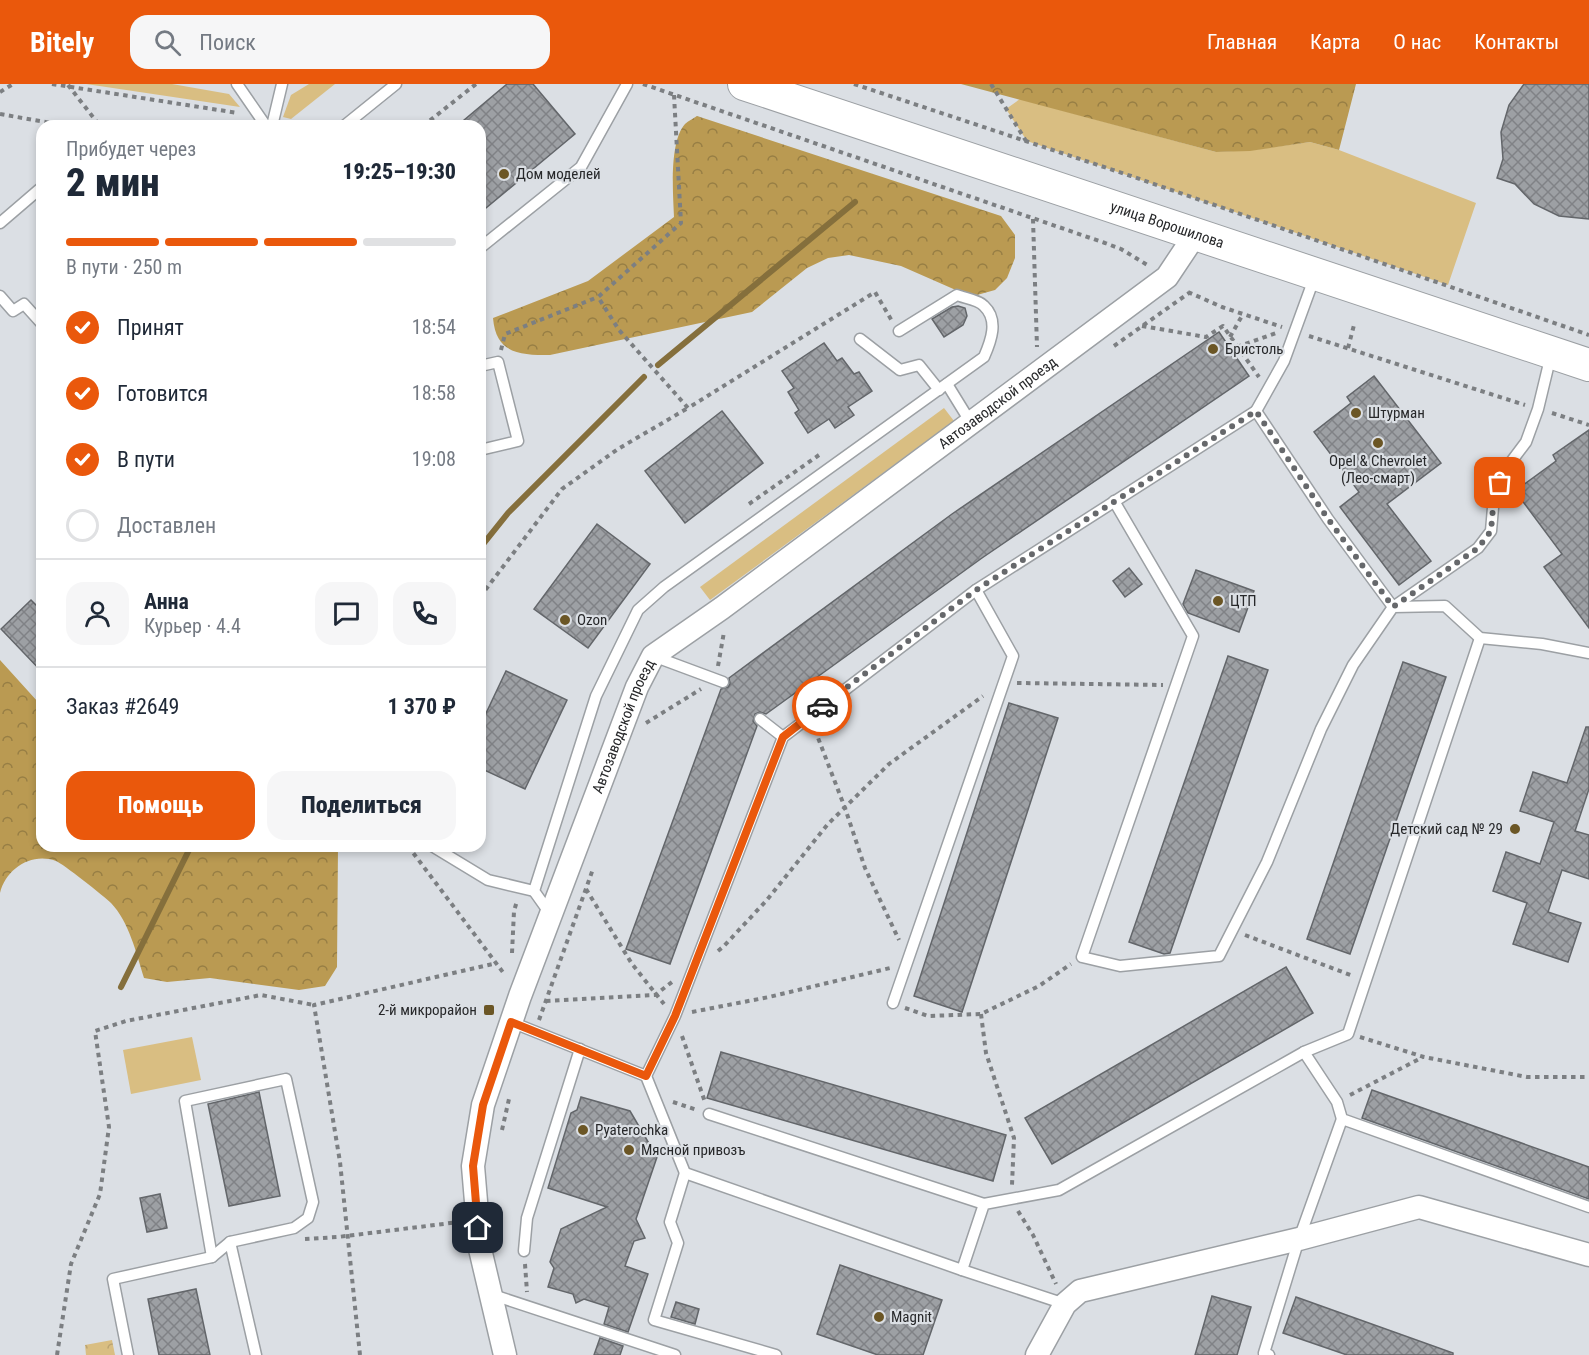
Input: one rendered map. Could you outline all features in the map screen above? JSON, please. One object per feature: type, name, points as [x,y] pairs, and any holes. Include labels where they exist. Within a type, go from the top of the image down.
[{"type":"main road","name":"улица Ворошилова","points":[[744,84],[1589,365]]},
{"type":"street","name":"Автозаводской проезд","points":[[505,1355],[480,1249],[473,1166],[483,1105],[550,915],[638,687],[653,656],[722,608],[1167,277],[1195,235]]},
{"type":"street","points":[[1037,1355],[1065,1304],[1080,1291],[1299,1239],[1419,1207],[1589,1255]]},
{"type":"lane","points":[[237,84],[262,120]]},
{"type":"lane","points":[[273,120],[282,84]]},
{"type":"lane","points":[[351,120],[396,84]]},
{"type":"lane","points":[[486,243],[581,167],[627,84]]},
{"type":"lane","points":[[0,223],[36,192]]},
{"type":"lane","points":[[776,1355],[654,1320],[678,1243],[670,1222],[685,1173],[646,1076],[675,1016],[783,737],[976,590],[1256,411],[1284,361],[1315,275]]},
{"type":"lane","points":[[0,296],[13,311],[24,304],[36,317]]},
{"type":"lane","points":[[534,891],[596,696],[638,610],[664,587],[984,357],[991,341],[993,320],[984,305],[957,296],[899,331]]},
{"type":"lane","points":[[860,339],[900,370],[919,365],[943,387],[971,423]]},
{"type":"lane","points":[[1114,501],[1193,636],[1082,957],[1120,966],[1218,956],[1267,862],[1321,729],[1353,665],[1393,607],[1478,548],[1491,531],[1494,496],[1505,470],[1526,442],[1538,409],[1552,352]]},
{"type":"lane","points":[[486,365],[498,362],[518,441],[486,449]]},
{"type":"lane","points":[[1256,411],[1328,519],[1393,607]]},
{"type":"lane","points":[[893,1003],[1013,656],[976,590]]},
{"type":"lane","points":[[1393,607],[1444,606],[1480,638],[1542,644],[1589,653]]},
{"type":"lane","points":[[709,1114],[984,1204],[1059,1190],[1304,1052],[1348,1034],[1480,638]]},
{"type":"lane","points":[[653,656],[719,681]]},
{"type":"lane","points":[[760,719],[783,737]]},
{"type":"lane","points":[[442,852],[488,880],[534,891],[550,915]]},
{"type":"lane","points":[[511,1022],[646,1076]]},
{"type":"lane","points":[[524,1251],[527,1218],[580,1048]]},
{"type":"lane","points":[[1269,1355],[1264,1353],[1299,1239],[1342,1119],[1337,1102],[1304,1052]]},
{"type":"lane","points":[[128,1355],[113,1279],[212,1257],[230,1242],[294,1228],[308,1218],[313,1202],[286,1079],[184,1101],[212,1257]]},
{"type":"lane","points":[[1342,1119],[1589,1207]]},
{"type":"lane","points":[[685,1173],[1065,1304]]},
{"type":"lane","points":[[962,1270],[984,1204]]},
{"type":"lane","points":[[230,1242],[256,1355]]},
{"type":"lane","points":[[490,1294],[675,1355]]},
{"type":"path","points":[[0,92],[13,84]]},
{"type":"path","points":[[52,84],[258,120]]},
{"type":"path","points":[[431,120],[476,84]]},
{"type":"path","points":[[643,84],[1121,249],[1189,292],[1222,307],[1288,329],[1237,347]]},
{"type":"path","points":[[854,84],[1027,141],[1589,335]]},
{"type":"path","points":[[991,84],[1027,141]]},
{"type":"path","points":[[68,85],[95,120]]},
{"type":"path","points":[[498,362],[505,334],[598,297],[681,223],[674,95]]},
{"type":"path","points":[[0,114],[36,120]]},
{"type":"path","points":[[1033,219],[1037,355]]},
{"type":"path","points":[[486,589],[562,489],[618,449],[875,292],[899,331]]},
{"type":"path","points":[[1113,346],[1189,292]]},
{"type":"path","points":[[598,297],[619,330],[688,408]]},
{"type":"path","points":[[1230,337],[1244,314]]},
{"type":"path","points":[[1142,326],[1206,337],[1223,326],[1268,390]]},
{"type":"path","points":[[1348,348],[1354,326]]},
{"type":"path","points":[[1295,331],[1589,425]]},
{"type":"path","points":[[649,713],[646,723],[719,681],[724,631]]},
{"type":"path","points":[[412,852],[520,996],[545,1001],[655,995],[724,946],[766,901],[828,824],[888,764],[1002,683],[1176,685]]},
{"type":"path","points":[[675,1016],[886,970],[907,959],[865,868],[845,808],[809,715]]},
{"type":"path","points":[[535,1030],[594,867]]},
{"type":"path","points":[[586,889],[632,964],[655,995],[675,1016],[709,1114]]},
{"type":"path","points":[[1233,930],[1365,981]]},
{"type":"path","points":[[893,1003],[928,1016],[981,1014],[1039,986],[1082,957]]},
{"type":"path","points":[[57,1355],[71,1264],[100,1194],[109,1127],[95,1031],[126,1021],[261,995],[314,1005],[497,963]]},
{"type":"path","points":[[314,1005],[340,1162],[360,1355]]},
{"type":"path","points":[[981,1014],[986,1053],[1014,1138],[1011,1199],[1033,1235],[1065,1304]]},
{"type":"path","points":[[1348,1034],[1424,1057],[1527,1077],[1588,1078]]},
{"type":"path","points":[[1337,1102],[1424,1057]]},
{"type":"path","points":[[652,1095],[709,1114]]},
{"type":"path","points":[[502,1133],[509,1099]]},
{"type":"path","points":[[294,1228],[295,1240],[459,1222]]},
{"type":"path","points":[[524,1251],[528,1306]]},
{"type":"green space","points":[[86,84],[172,84],[229,94],[240,107]]},
{"type":"green space","points":[[309,84],[335,84],[291,119],[283,117],[291,95]]},
{"type":"green space","points":[[961,84],[1356,84],[1339,150],[1310,142],[1250,151],[1216,152]]},
{"type":"green space","points":[[1020,99],[1216,152],[1252,150],[1310,142],[1339,150],[1476,203],[1448,285],[1027,141],[1006,109]]},
{"type":"green space","points":[[697,116],[1001,216],[1015,235],[1015,258],[1007,278],[995,290],[977,295],[958,291],[901,266],[849,255],[828,258],[807,268],[752,312],[550,355],[520,353],[504,346],[495,330],[493,318],[588,281],[674,217],[673,168],[676,143],[685,124]]},
{"type":"green space","points":[[944,408],[954,421],[710,600],[700,587]]},
{"type":"green space","points":[[0,660],[36,700],[36,852],[338,852],[337,967],[325,986],[299,990],[210,978],[167,982],[144,978],[123,919],[111,903],[56,861],[38,859],[21,865],[8,877],[0,893]]},
{"type":"green space","points":[[192,1037],[201,1080],[131,1094],[123,1050]]},
{"type":"green space","points":[[112,1340],[115,1355],[86,1355],[85,1345]]},
{"type":"building","name":"Дом моделей","points":[[507,84],[533,84],[575,134],[486,208],[486,120],[464,120]]},
{"type":"building","points":[[1524,84],[1589,84],[1589,219],[1559,216],[1534,204],[1515,184],[1497,178],[1503,159],[1501,132],[1509,105]]},
{"type":"building","points":[[958,306],[965,308],[967,316],[963,325],[944,337],[932,319]]},
{"type":"building","points":[[1219,332],[1249,376],[982,558],[766,714],[760,712],[755,714],[753,721],[757,726],[670,964],[626,949],[721,689],[728,687],[729,678],[952,514]]},
{"type":"building","points":[[824,343],[837,361],[842,358],[854,374],[859,372],[872,391],[848,407],[854,415],[835,428],[829,419],[808,433],[795,413],[799,410],[788,392],[794,388],[782,371]]},
{"type":"building","points":[[1374,376],[1441,463],[1387,504],[1431,561],[1399,585],[1340,507],[1359,492],[1314,432],[1351,403],[1347,397]]},
{"type":"building","points":[[722,411],[763,463],[685,523],[645,471]]},
{"type":"building","points":[[1589,430],[1589,628],[1544,567],[1562,554],[1515,491],[1556,461],[1553,455]]},
{"type":"building","points":[[597,524],[650,564],[588,648],[534,609]]},
{"type":"building","points":[[1129,568],[1142,584],[1125,597],[1113,581]]},
{"type":"building","name":"ЦТП","points":[[1196,570],[1254,591],[1239,632],[1188,613],[1183,604]]},
{"type":"building","points":[[31,600],[36,605],[36,666],[1,629]]},
{"type":"building","points":[[1228,656],[1268,670],[1170,953],[1164,954],[1129,942]]},
{"type":"building","points":[[1403,662],[1446,677],[1350,954],[1307,939]]},
{"type":"building","points":[[506,671],[567,700],[525,789],[486,771],[486,713]]},
{"type":"building","points":[[1009,703],[1058,718],[962,1012],[914,996]]},
{"type":"building","points":[[1586,727],[1589,727],[1589,789],[1575,831],[1589,835],[1589,879],[1562,870],[1548,912],[1581,923],[1568,962],[1513,944],[1527,903],[1493,891],[1506,852],[1540,864],[1554,822],[1520,811],[1533,772],[1567,783]]},
{"type":"building","points":[[1286,967],[1313,1013],[1052,1164],[1025,1118]]},
{"type":"building","points":[[721,1052],[1006,1135],[993,1181],[707,1098]]},
{"type":"building","points":[[1372,1090],[1589,1167],[1589,1199],[1362,1118]]},
{"type":"building","points":[[259,1092],[280,1196],[229,1206],[208,1104]]},
{"type":"building","points":[[581,1097],[630,1111],[657,1157],[636,1219],[645,1238],[634,1241],[625,1266],[648,1274],[628,1332],[604,1324],[609,1307],[584,1299],[576,1303],[573,1294],[548,1287],[554,1268],[550,1262],[561,1229],[607,1207],[548,1188],[571,1113],[577,1110]]},
{"type":"building","points":[[160,1194],[167,1228],[147,1232],[140,1198]]},
{"type":"building","name":"Magnit","points":[[840,1265],[942,1300],[923,1355],[878,1355],[817,1334]]},
{"type":"building","points":[[196,1289],[210,1355],[159,1355],[148,1299]]},
{"type":"building","points":[[1212,1296],[1251,1307],[1237,1355],[1195,1355]]},
{"type":"building","points":[[1296,1297],[1453,1353],[1453,1355],[1347,1355],[1283,1333]]},
{"type":"building","points":[[676,1302],[699,1309],[695,1324],[671,1317]]},
{"type":"building","points":[[600,1338],[623,1346],[620,1355],[594,1355]]},
{"type":"waterway","points":[[658,365],[855,202]]},
{"type":"waterway","points":[[486,540],[508,513],[644,377]]},
{"type":"waterway","points":[[121,987],[188,852]]},
{"type":"way so far","points":[[822,706],[976,590],[1256,411],[1328,519],[1393,607],[1478,548],[1491,531],[1494,496],[1500,483]]},
{"type":"place","name":"Дом моделей","points":[[504,174]]},
{"type":"place","name":"Бристоль","points":[[1213,349]]},
{"type":"place","name":"Штурман","points":[[1356,413]]},
{"type":"place","name":"Opel & Chevrolet (Лео-смарт)","points":[[1378,443]]},
{"type":"place","name":"ЦТП","points":[[1218,601]]},
{"type":"place","name":"Ozon","points":[[565,620]]},
{"type":"place","name":"Детский сад № 29","points":[[1515,829]]},
{"type":"place","name":"2-й микрорайон","points":[[489,1010]]},
{"type":"place","name":"Pyaterochka","points":[[583,1130]]},
{"type":"place","name":"Мясной привозъ","points":[[629,1150]]},
{"type":"place","name":"Magnit","points":[[879,1317]]},
{"type":"route","points":[[478,1228],[473,1166],[483,1105],[511,1022],[646,1076],[675,1016],[783,737],[822,706]]}]
